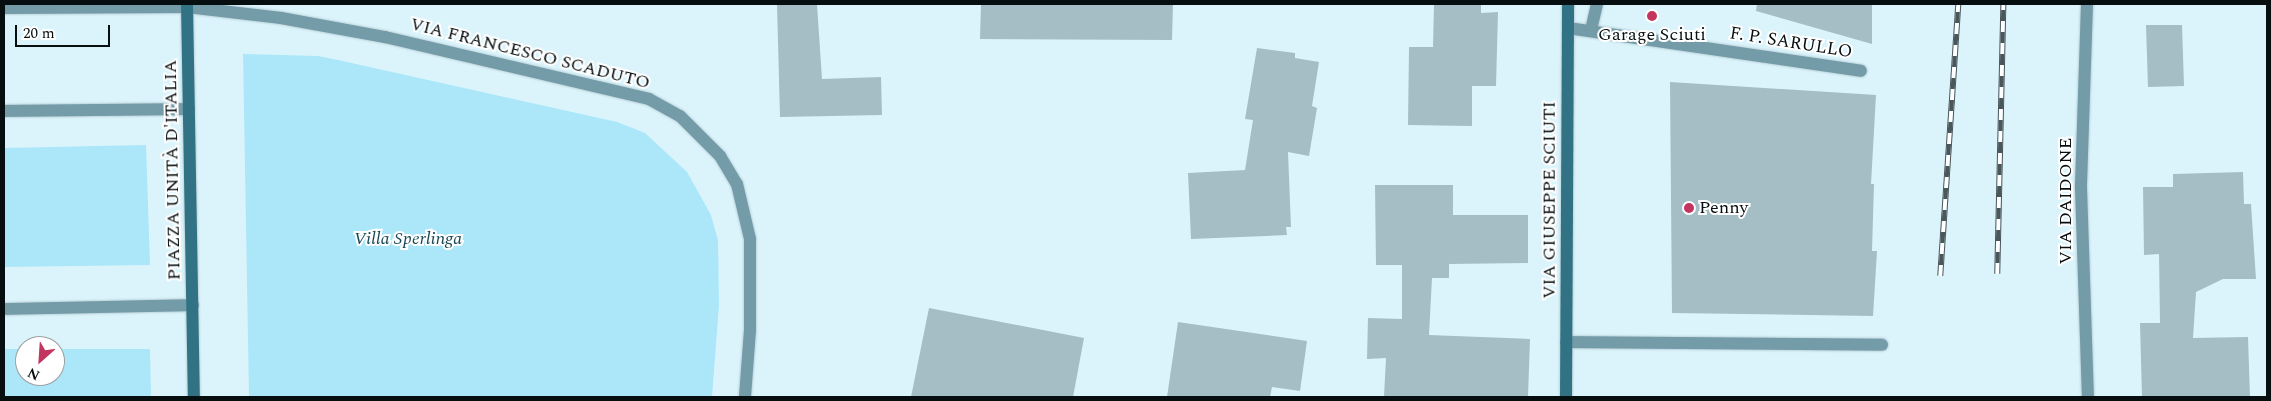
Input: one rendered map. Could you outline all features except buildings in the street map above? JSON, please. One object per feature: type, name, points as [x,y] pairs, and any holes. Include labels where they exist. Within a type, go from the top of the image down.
[{"type":"street","name":"VIA GIUSEPPE SCIUTI","points":[[1566,397],[1568,4]]},
{"type":"street","points":[[1591,30],[1597,4]]},
{"type":"street","name":"VIA DAIDONE","points":[[2086,4],[2081,188],[2088,397]]},
{"type":"street","name":"VIA FRANCESCO SCADUTO","points":[[4,8],[187,5],[281,18],[462,54],[649,99],[680,116],[720,156],[736,184],[745,213],[751,276],[744,397]]},
{"type":"street","name":"PIAZZA UNITÀ D'ITALIA","points":[[187,5],[194,397]]},
{"type":"street","name":"F. P. SARULLO","points":[[1568,28],[1861,71]]},
{"type":"street","points":[[4,110],[189,108]]},
{"type":"street","name":"PIAZZA UNITÀ D'ITALIA","points":[[4,309],[193,305]]},
{"type":"street","points":[[1566,342],[1882,345]]},
{"type":"green space","name":"Villa Sperlinga","points":[[243,54],[318,56],[617,122],[645,133],[687,172],[711,215],[718,240],[719,305],[712,397],[249,397]]},
{"type":"green space","points":[[146,145],[150,265],[4,267],[4,148]]},
{"type":"green space","points":[[4,349],[15,349],[15,386],[65,386],[65,349],[150,349],[151,397],[4,397]]},
{"type":"railway","points":[[1940,276],[1958,4]]},
{"type":"railway","points":[[1997,274],[2003,4]]},
{"type":"place","name":"Garage Sciuti","points":[[1652,16]]},
{"type":"place","name":"Penny","points":[[1689,208]]}]
